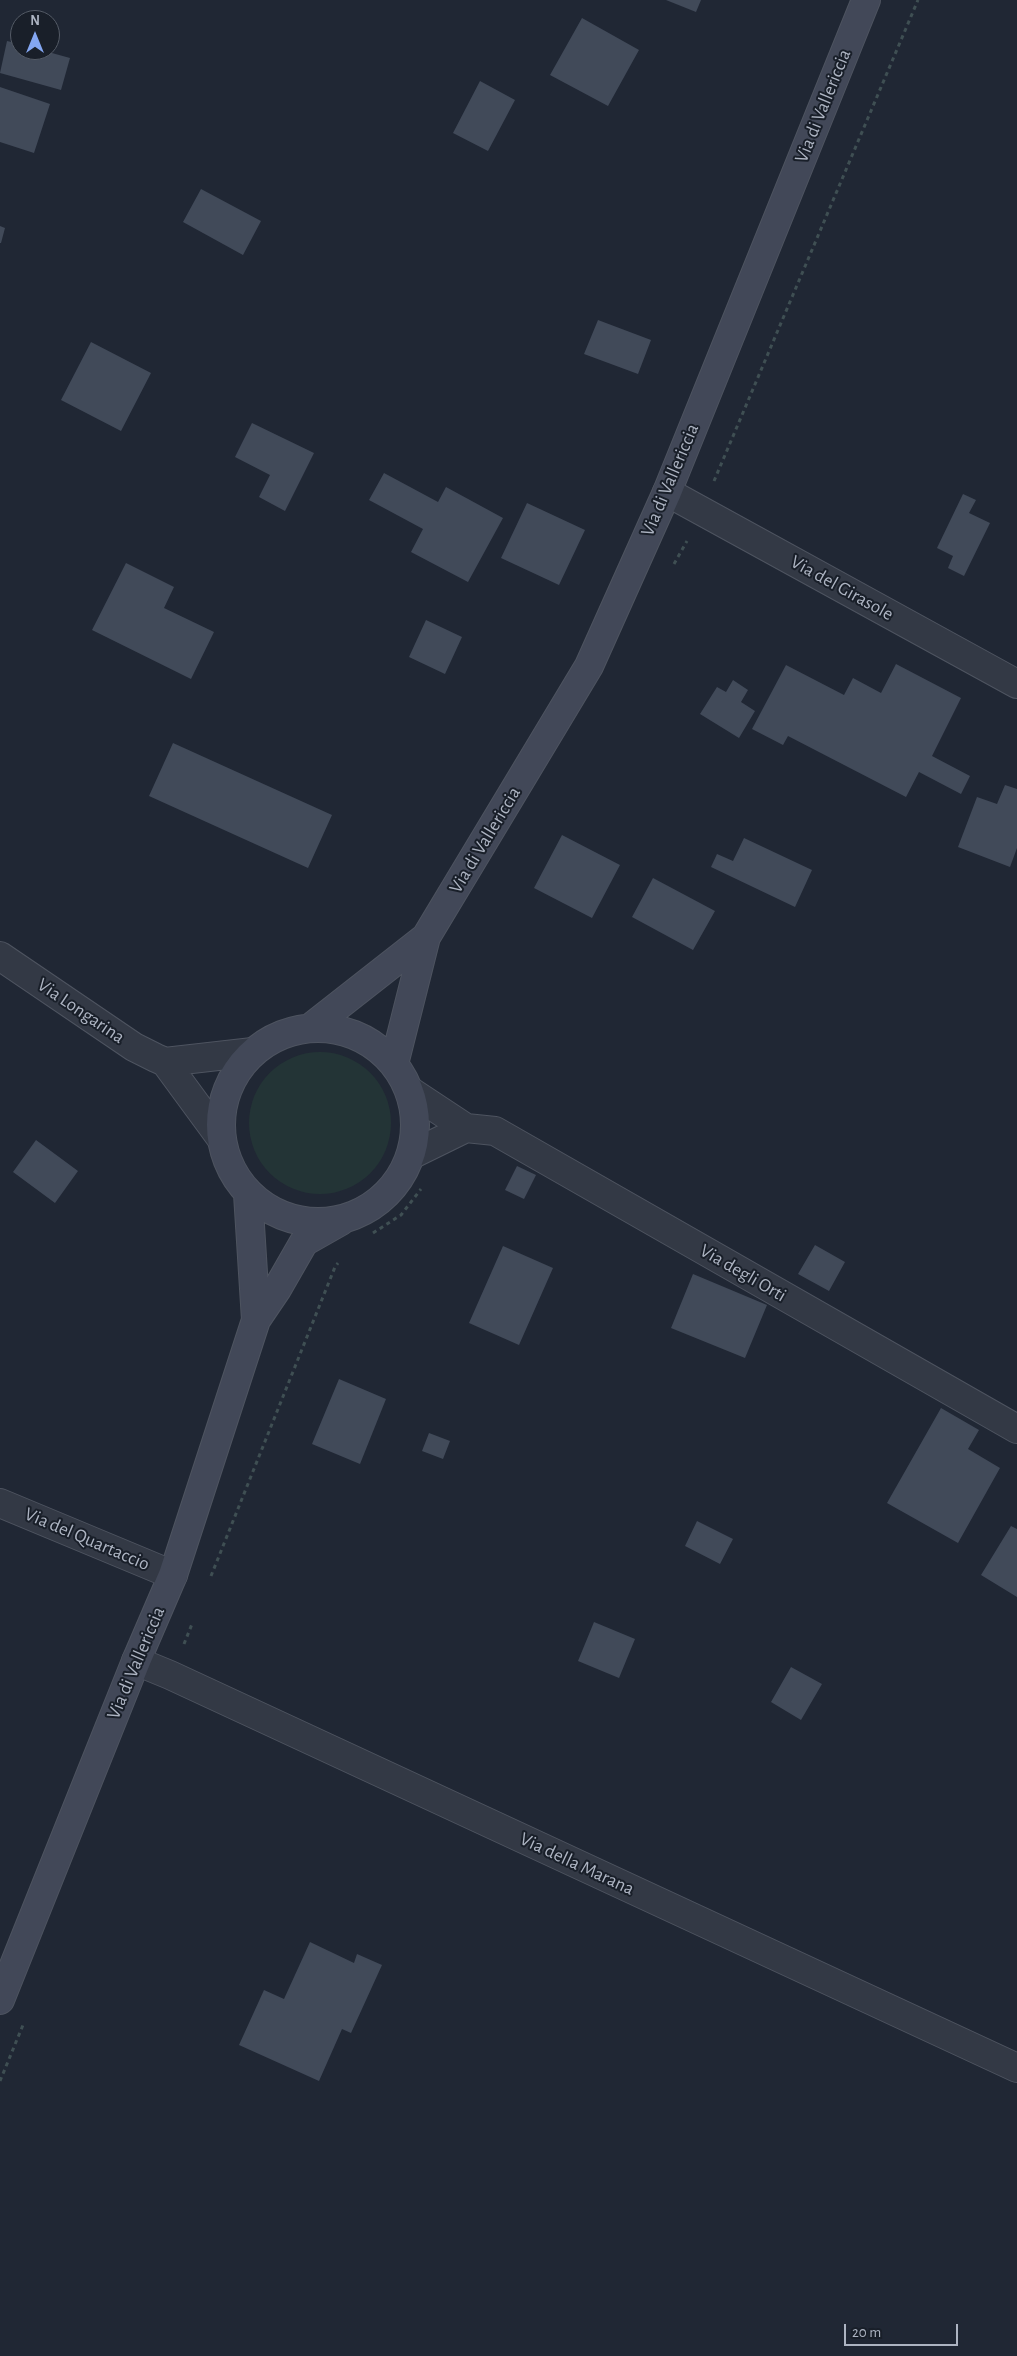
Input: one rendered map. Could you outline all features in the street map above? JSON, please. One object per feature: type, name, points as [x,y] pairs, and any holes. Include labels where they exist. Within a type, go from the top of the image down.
[{"type":"street","name":"Via di Vallericcia","points":[[394,1064],[426,938],[589,666],[667,492],[866,0]]},
{"type":"street","name":"Via del Girasole","points":[[667,492],[1017,684]]},
{"type":"street","name":"Via di Vallericcia","points":[[310,1028],[426,938]]},
{"type":"street","name":"Via Longarina","points":[[0,956],[134,1047],[165,1062],[220,1137]]},
{"type":"street","points":[[310,1028],[342,1031],[370,1043],[394,1064],[410,1091],[416,1122],[411,1155],[396,1185],[372,1207],[341,1220],[308,1222],[275,1214],[248,1194],[229,1167],[220,1137],[222,1105],[233,1076],[253,1052],[280,1035],[310,1028]]},
{"type":"street","points":[[165,1062],[253,1052]]},
{"type":"street","name":"Via degli Orti","points":[[410,1091],[466,1128],[495,1131],[1017,1429]]},
{"type":"street","points":[[411,1155],[466,1128]]},
{"type":"street","name":"Via di Vallericcia","points":[[248,1194],[256,1320]]},
{"type":"street","name":"Via di Vallericcia","points":[[0,2000],[136,1661],[173,1576],[256,1320],[277,1289],[304,1242],[341,1220]]},
{"type":"street","name":"Via del Quartaccio","points":[[0,1503],[173,1576]]},
{"type":"street","name":"Via della Marana","points":[[136,1661],[179,1679],[1017,2068]]},
{"type":"path","points":[[712,487],[918,0]]},
{"type":"path","points":[[370,1235],[401,1216],[423,1186]]},
{"type":"path","points":[[210,1578],[335,1267],[341,1260]]},
{"type":"path","points":[[184,1642],[195,1615]]},
{"type":"shaded area","points":[[320,1052],[347,1058],[359,1064],[370,1073],[379,1084],[385,1096],[391,1123],[385,1150],[379,1162],[370,1173],[359,1182],[347,1188],[320,1194],[293,1188],[281,1182],[270,1173],[261,1162],[255,1150],[249,1123],[255,1096],[261,1084],[270,1073],[281,1064],[293,1058]]},
{"type":"building","points":[[666,0],[701,0],[696,12]]},
{"type":"building","points":[[582,18],[639,50],[608,106],[550,75]]},
{"type":"building","points":[[7,41],[10,42],[10,60],[60,60],[60,55],[70,58],[61,90],[0,73]]},
{"type":"building","points":[[480,81],[515,100],[488,151],[453,133]]},
{"type":"building","points":[[0,87],[50,104],[34,153],[0,142]]},
{"type":"building","points":[[201,189],[261,221],[243,255],[183,222]]},
{"type":"building","points":[[0,226],[5,228],[1,243],[0,243]]},
{"type":"building","points":[[598,320],[651,340],[638,374],[584,354]]},
{"type":"building","points":[[91,342],[151,373],[121,431],[61,400]]},
{"type":"building","points":[[252,423],[314,453],[285,511],[259,497],[270,475],[235,457]]},
{"type":"building","points":[[384,473],[438,502],[446,487],[503,518],[468,582],[411,552],[423,529],[369,500]]},
{"type":"building","points":[[963,494],[976,500],[969,513],[990,523],[964,576],[948,568],[953,556],[937,548]]},
{"type":"building","points":[[527,503],[585,530],[559,585],[501,558]]},
{"type":"building","points":[[126,563],[174,587],[164,608],[214,632],[191,679],[92,630]]},
{"type":"building","points":[[426,620],[462,637],[445,674],[409,657]]},
{"type":"building","points":[[896,664],[961,698],[932,756],[970,776],[961,794],[919,772],[906,797],[788,736],[783,745],[752,729],[786,665],[844,695],[853,678],[881,693]]},
{"type":"building","points":[[733,680],[748,690],[741,702],[755,711],[739,738],[700,714],[717,687],[726,692]]},
{"type":"building","points":[[173,743],[332,815],[308,868],[149,796]]},
{"type":"building","points":[[1005,785],[1017,789],[1017,848],[1010,867],[958,847],[977,797],[997,804]]},
{"type":"building","points":[[562,835],[620,865],[592,918],[534,888]]},
{"type":"building","points":[[744,838],[812,870],[795,907],[711,867],[717,854],[733,861]]},
{"type":"building","points":[[653,878],[715,911],[693,950],[632,917]]},
{"type":"building","points":[[36,1140],[78,1171],[55,1203],[13,1172]]},
{"type":"building","points":[[517,1166],[536,1175],[524,1199],[505,1190]]},
{"type":"building","points":[[815,1245],[845,1262],[829,1291],[798,1274]]},
{"type":"building","points":[[503,1246],[553,1268],[519,1345],[469,1323]]},
{"type":"building","points":[[693,1274],[767,1305],[745,1358],[671,1328]]},
{"type":"building","points":[[339,1379],[386,1399],[360,1464],[312,1444]]},
{"type":"building","points":[[941,1408],[979,1430],[968,1449],[1000,1468],[958,1543],[887,1503]]},
{"type":"building","points":[[429,1433],[450,1441],[443,1459],[422,1451]]},
{"type":"building","points":[[697,1521],[733,1539],[720,1564],[685,1546]]},
{"type":"building","points":[[1011,1526],[1017,1529],[1017,1597],[981,1575]]},
{"type":"building","points":[[594,1622],[635,1639],[619,1678],[578,1661]]},
{"type":"building","points":[[791,1667],[822,1684],[801,1720],[771,1702]]},
{"type":"building","points":[[310,1942],[354,1963],[357,1954],[382,1965],[351,2033],[342,2029],[319,2081],[239,2045],[264,1990],[284,1999]]}]
